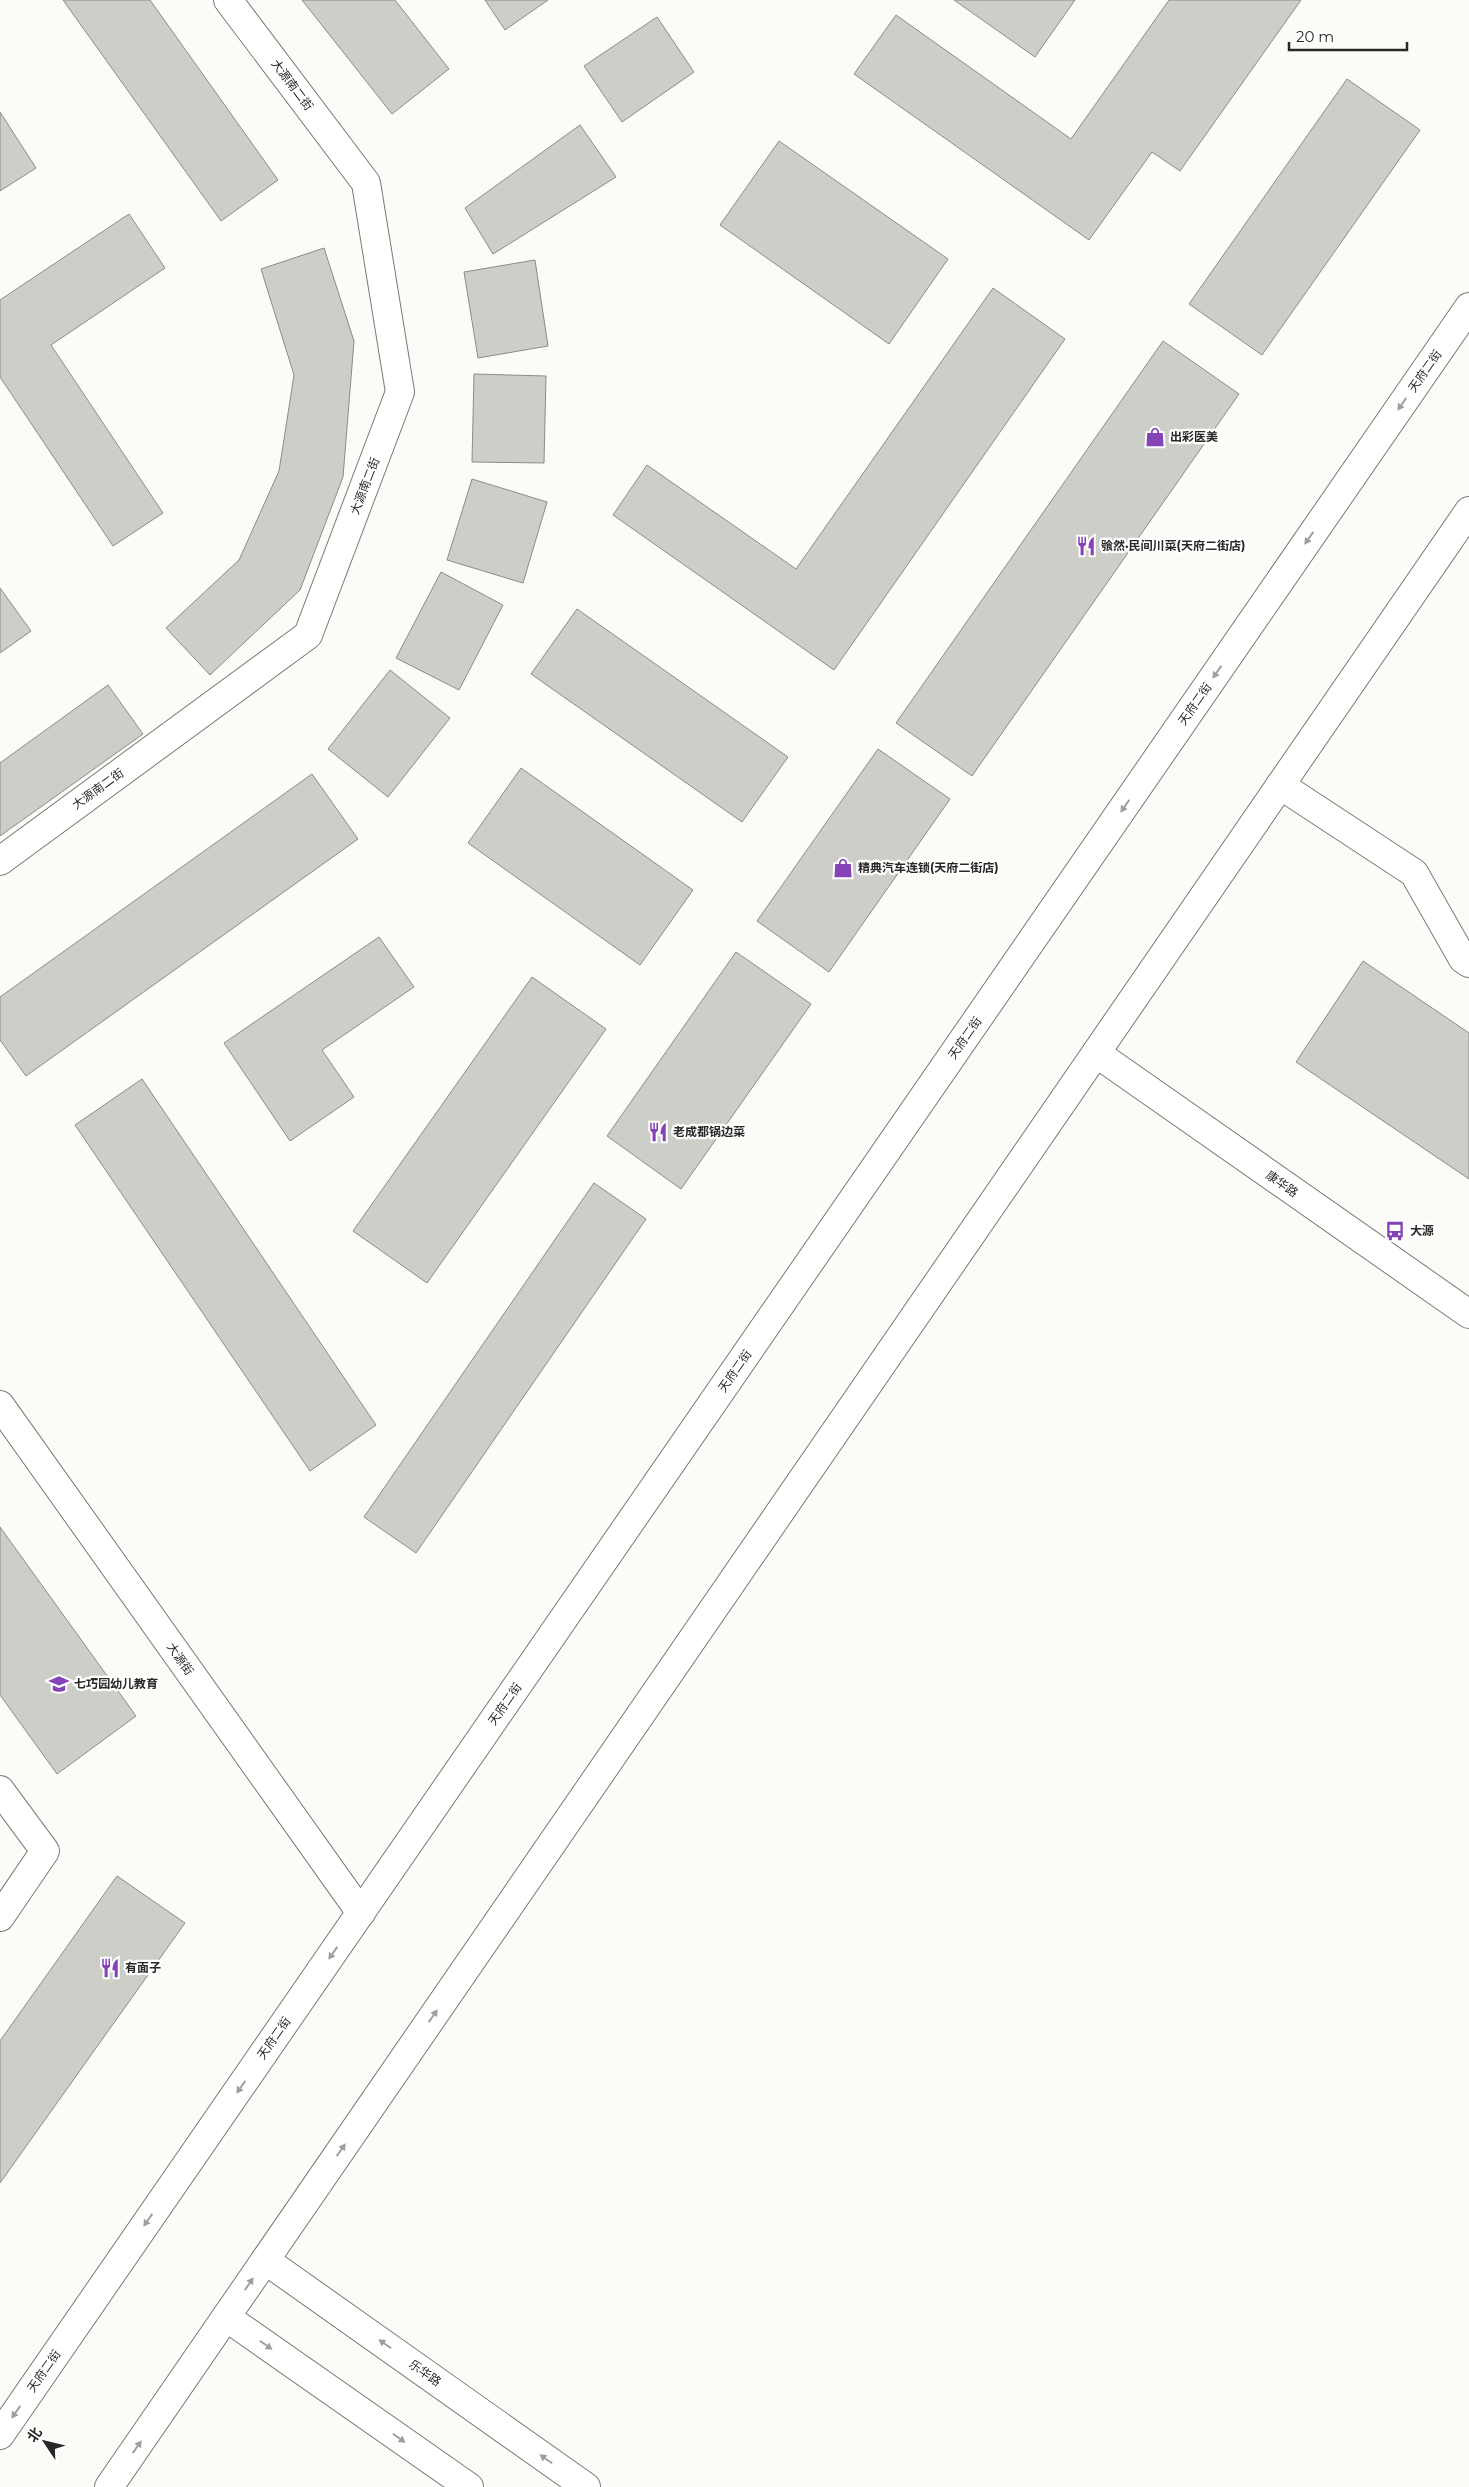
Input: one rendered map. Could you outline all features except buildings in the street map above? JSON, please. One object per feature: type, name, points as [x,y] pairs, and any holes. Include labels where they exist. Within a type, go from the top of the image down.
[{"type":"main road","name":"大源南二街","points":[[0,861],[308,635],[400,392],[366,183],[228,0]]},
{"type":"main road","name":"天府二街","points":[[0,2435],[1469,307]]},
{"type":"main road","points":[[109,2487],[1469,511]]},
{"type":"main road","points":[[1280,785],[1414,873],[1462,959],[1469,963]]},
{"type":"main road","name":"康华路","points":[[1096,1054],[1469,1314]]},
{"type":"main road","name":"大源街","points":[[0,1405],[361,1913]]},
{"type":"main road","points":[[0,1790],[45,1851],[0,1917]]},
{"type":"main road","name":"乐华路","points":[[265,2260],[586,2487]]},
{"type":"main road","points":[[226,2317],[469,2487]]},
{"type":"place","name":"出彩医美","points":[[1155,437]]},
{"type":"place","name":"飸然·民间川菜(天府二街店)","points":[[1086,546]]},
{"type":"place","name":"精典汽车连锁(天府二街店)","points":[[843,868]]},
{"type":"place","name":"老成都锅边菜","points":[[658,1132]]},
{"type":"place","name":"大源","points":[[1395,1231]]},
{"type":"place","name":"七巧园幼儿教育","points":[[59,1684]]},
{"type":"place","name":"有面子","points":[[110,1968]]}]
